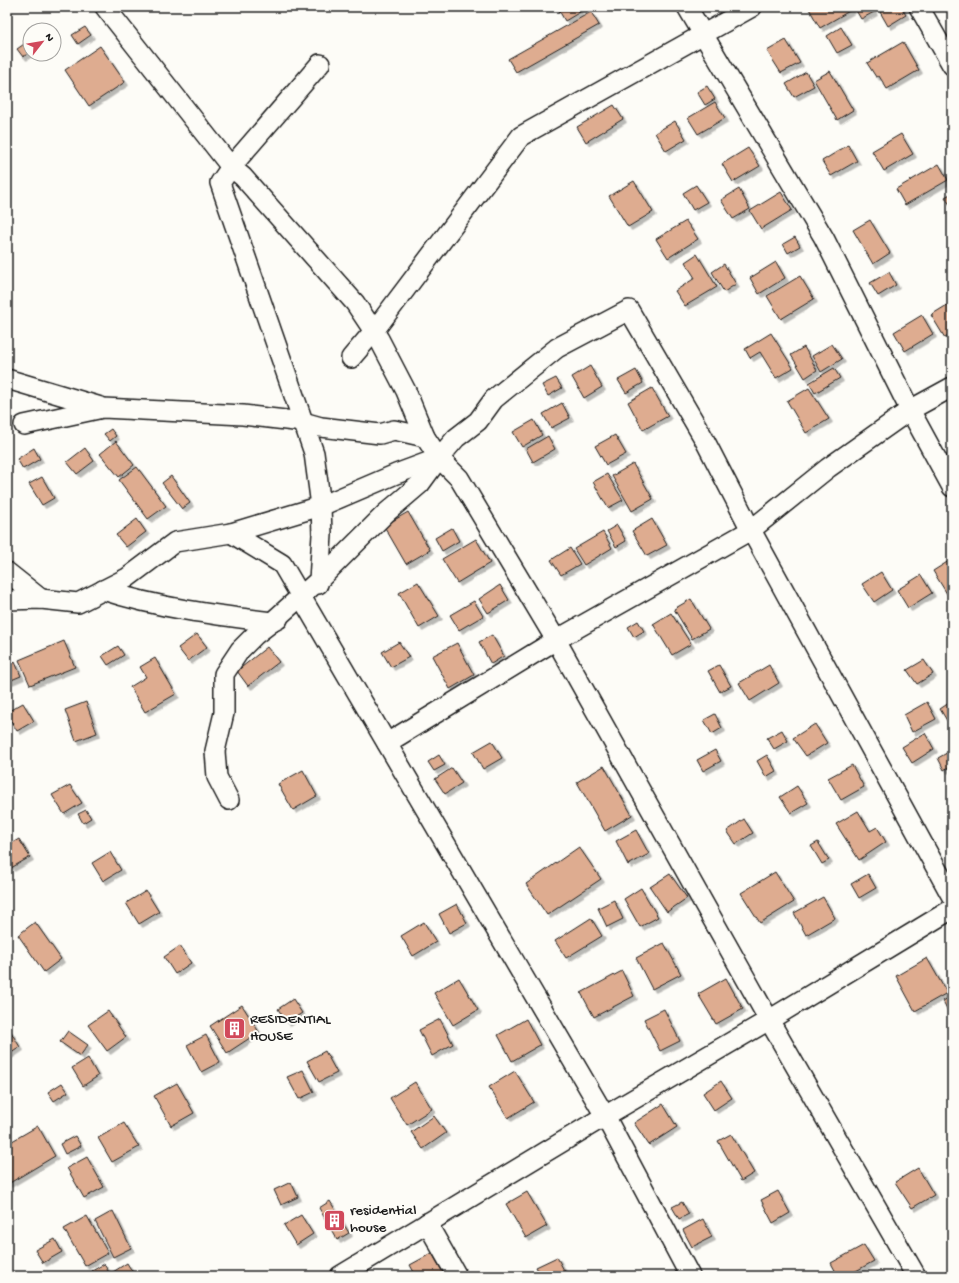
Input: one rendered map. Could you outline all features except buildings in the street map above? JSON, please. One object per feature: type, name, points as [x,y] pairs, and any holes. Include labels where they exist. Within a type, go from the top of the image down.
[{"type":"street","points":[[105,7],[231,167],[244,177],[355,303],[374,331],[406,391],[425,437],[439,458],[459,478],[556,640],[769,1020],[916,1276]]},
{"type":"street","points":[[687,7],[702,35],[824,238],[910,410],[952,487]]},
{"type":"street","points":[[351,358],[374,331],[520,136],[752,7]]},
{"type":"street","points":[[919,7],[952,65]]},
{"type":"street","points":[[319,627],[315,606],[322,535],[322,506],[314,453],[220,183],[231,167],[320,64]]},
{"type":"street","points":[[229,800],[217,778],[215,751],[224,713],[224,674],[240,650],[255,635],[301,596],[386,513],[420,484],[456,438],[478,421],[494,399],[557,348],[629,310],[704,437],[751,530],[952,897]]},
{"type":"street","points":[[7,379],[103,408],[243,415],[303,422],[321,427],[380,434],[394,430],[425,437]]},
{"type":"street","points":[[387,743],[556,640],[751,530],[828,468],[910,410],[952,387]]},
{"type":"street","points":[[24,425],[103,408]]},
{"type":"street","points":[[7,600],[41,599],[78,603],[127,578],[175,542],[231,533],[322,506],[396,474],[439,458]]},
{"type":"street","points":[[231,533],[282,564],[605,1116],[690,1276]]},
{"type":"street","points":[[7,572],[41,599]]},
{"type":"street","points":[[103,590],[133,600],[203,614],[272,622],[292,614],[319,627]]},
{"type":"street","points":[[340,1276],[952,909]]},
{"type":"street","points":[[427,1224],[457,1276]]},
{"type":"place","name":"RESIDENTIAL HOUSE","points":[[234,1029]]},
{"type":"place","name":"residential house","points":[[334,1220]]}]
